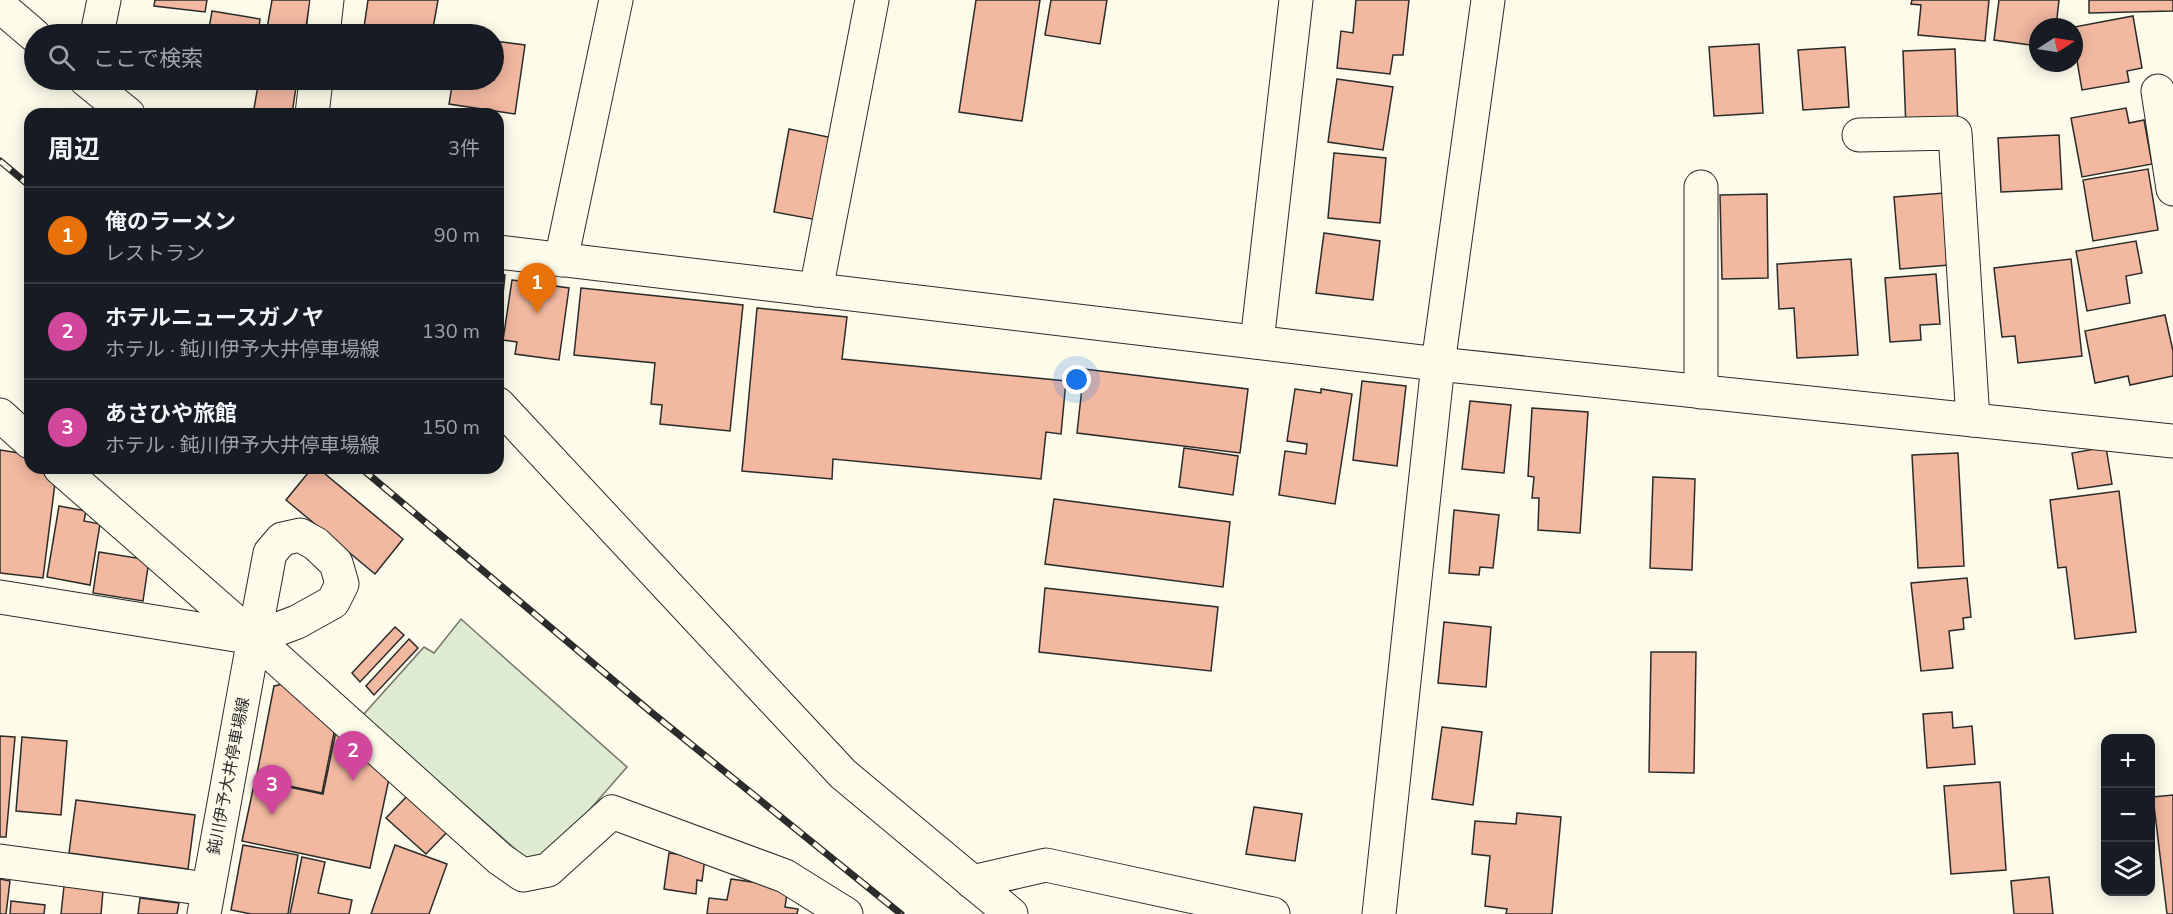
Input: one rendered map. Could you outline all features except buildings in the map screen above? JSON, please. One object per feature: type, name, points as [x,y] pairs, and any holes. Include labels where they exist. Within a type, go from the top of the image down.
[{"type":"street","points":[[99,24],[104,0]]},
{"type":"street","points":[[324,24],[327,0]]},
{"type":"street","points":[[561,260],[616,0]]},
{"type":"street","points":[[816,290],[872,0]]},
{"type":"street","points":[[1257,342],[1296,0]]},
{"type":"street","points":[[1379,914],[1438,364],[1488,0]]},
{"type":"street","points":[[0,6],[24,26]]},
{"type":"street","points":[[100,90],[121,108]]},
{"type":"street","points":[[313,108],[315,90]]},
{"type":"street","points":[[2158,91],[2173,189]]},
{"type":"street","points":[[1858,135],[1955,134],[1973,420]]},
{"type":"street","points":[[1701,187],[1701,392]]},
{"type":"street","points":[[504,253],[1438,364],[2173,441]]},
{"type":"street","points":[[504,410],[843,774],[1011,914]]},
{"type":"street","points":[[0,416],[24,437]]},
{"type":"street","points":[[67,474],[500,859],[524,875],[548,870],[612,812],[785,876],[846,914]]},
{"type":"street","points":[[0,597],[254,638]]},
{"type":"street","name":"鈍川伊予大井停車場線","points":[[206,901],[254,638]]},
{"type":"street","points":[[0,861],[206,901]]},
{"type":"street","points":[[972,882],[1046,865],[1273,914]]},
{"type":"green space","points":[[461,619],[627,767],[551,854],[532,864],[363,715],[424,647],[434,653]]},
{"type":"railway","points":[[0,161],[24,181]]},
{"type":"railway","points":[[368,474],[651,712],[901,914]]},
{"type":"place","name":"俺のラーメン","points":[[537,313]]},
{"type":"place","name":"ホテルニュースガノヤ","points":[[353,781]]},
{"type":"place","name":"あさひや旅館","points":[[272,815]]}]
